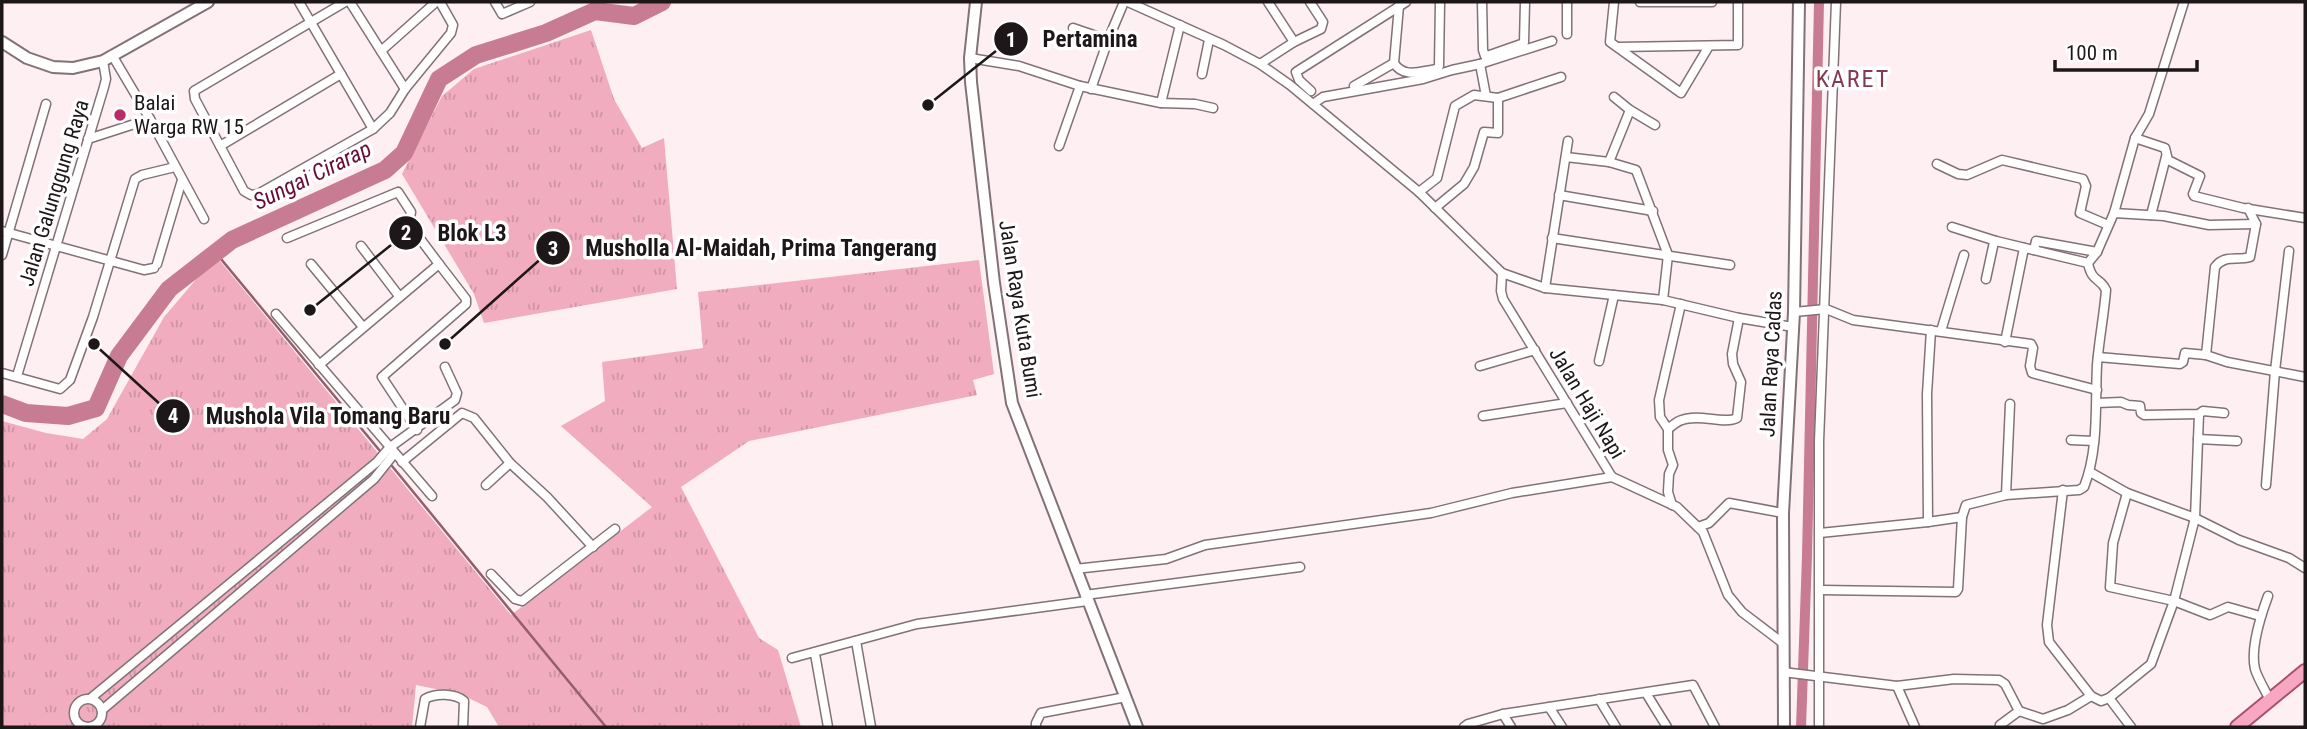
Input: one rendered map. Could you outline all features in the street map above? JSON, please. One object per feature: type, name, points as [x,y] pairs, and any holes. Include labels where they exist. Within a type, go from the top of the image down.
[{"type":"main road","points":[[2237,727],[2305,671]]},
{"type":"street","points":[[2,42],[27,58],[53,67],[73,68],[107,58],[208,2]]},
{"type":"street","points":[[299,2],[373,129]]},
{"type":"street","points":[[345,2],[194,91],[193,94],[244,191],[251,195],[258,194],[373,129],[390,113],[405,89],[451,33],[453,25],[438,2],[381,51]]},
{"type":"street","points":[[351,2],[405,89]]},
{"type":"street","points":[[495,2],[502,14],[530,2]]},
{"type":"street","name":"Jalan Raya Kuta Bumi","points":[[976,2],[970,58],[971,82],[992,269],[1012,403],[1137,727]]},
{"type":"street","points":[[1091,89],[1108,40],[1126,2],[1180,24],[1260,64],[1419,192],[1502,274],[1545,288],[1663,300],[1739,318],[1793,327]]},
{"type":"street","points":[[1268,2],[1294,42]]},
{"type":"street","points":[[1260,64],[1294,42],[1321,29],[1323,22],[1310,2]]},
{"type":"street","points":[[1385,2],[1399,6]]},
{"type":"street","points":[[1399,6],[1394,63],[1399,71],[1404,73],[1437,69],[1440,2]]},
{"type":"street","points":[[1482,2],[1485,56],[1524,43],[1525,2]]},
{"type":"street","points":[[1567,2],[1567,34]]},
{"type":"street","points":[[1614,2],[1611,42],[1681,93],[1709,46]]},
{"type":"street","points":[[1640,2],[1712,2]]},
{"type":"street","points":[[1618,47],[1738,45],[1738,2]]},
{"type":"street","name":"Jalan Raya Cadas","points":[[1784,727],[1789,673],[1784,643],[1783,513],[1795,311],[1799,2]]},
{"type":"street","points":[[1819,727],[1819,442],[1836,2]]},
{"type":"street","points":[[2088,263],[2097,252],[2113,213],[2135,138],[2149,114],[2184,2]]},
{"type":"street","points":[[1311,91],[1299,80],[1296,72],[1399,6]]},
{"type":"street","points":[[1161,103],[1180,24]]},
{"type":"street","points":[[1073,28],[1108,40]]},
{"type":"street","points":[[1202,75],[1209,40]]},
{"type":"street","points":[[1313,104],[1323,97],[1423,79],[1552,41]]},
{"type":"street","points":[[107,58],[150,119],[204,219]]},
{"type":"street","name":"Jalan Galunggung Raya","points":[[17,376],[106,79],[107,58]]},
{"type":"street","points":[[970,58],[1019,66],[1091,89],[1161,103],[1195,104],[1213,108]]},
{"type":"street","points":[[1354,86],[1394,63]]},
{"type":"street","points":[[1480,64],[1486,96]]},
{"type":"street","points":[[220,146],[341,74]]},
{"type":"street","points":[[1419,192],[1437,177],[1455,106],[1474,95],[1498,98],[1561,78]]},
{"type":"street","points":[[1059,146],[1080,86]]},
{"type":"street","points":[[1614,97],[1655,125]]},
{"type":"street","points":[[1435,208],[1464,184],[1474,167],[1484,132],[1498,133],[1498,98]]},
{"type":"street","points":[[2,255],[5,232],[46,104]]},
{"type":"street","points":[[1609,162],[1630,110]]},
{"type":"street","points":[[88,139],[150,119]]},
{"type":"street","points":[[2135,138],[2165,148],[2166,157],[2151,215]]},
{"type":"street","points":[[1545,288],[1568,141]]},
{"type":"street","points":[[1566,157],[1609,162],[1636,170],[1668,255],[1663,300]]},
{"type":"street","points":[[2166,157],[2201,177],[2194,196],[2305,218]]},
{"type":"street","points":[[1937,164],[1962,175],[2003,160],[2083,179],[2086,186],[2080,213],[2108,225]]},
{"type":"street","points":[[2,373],[60,389],[70,380],[93,317],[135,179],[175,167]]},
{"type":"street","points":[[5,232],[144,270],[156,266],[182,180]]},
{"type":"street","points":[[287,238],[398,192],[411,212],[409,224],[466,299],[466,304],[382,377],[417,430]]},
{"type":"street","points":[[1559,195],[1653,211]]},
{"type":"street","points":[[2206,355],[2215,268],[2228,258],[2250,257],[2256,224],[2248,208]]},
{"type":"street","points":[[2113,213],[2151,215],[2209,225],[2256,224]]},
{"type":"street","points":[[1952,226],[1996,241],[2088,263]]},
{"type":"street","points":[[1552,237],[1730,265]]},
{"type":"street","points":[[1986,279],[1996,241]]},
{"type":"street","points":[[2005,342],[2029,249],[2036,241],[2097,252]]},
{"type":"street","points":[[360,246],[399,296]]},
{"type":"street","points":[[2266,485],[2275,371],[2290,251]]},
{"type":"street","points":[[1941,331],[1964,255]]},
{"type":"street","points":[[1821,590],[1956,592],[1962,517],[1968,503],[2007,495],[2080,490],[2084,487],[2090,472],[2094,441],[2098,357],[2106,290],[2104,285],[2091,275],[2088,263]]},
{"type":"street","points":[[311,264],[363,327]]},
{"type":"street","points":[[319,365],[439,264]]},
{"type":"street","name":"Jalan Haji Napi","points":[[1502,274],[1503,299],[1612,477],[1672,505],[1703,531],[1728,595],[1742,611],[1784,643]]},
{"type":"street","points":[[1599,361],[1614,295]]},
{"type":"street","points":[[1672,505],[1668,492],[1669,474],[1673,466],[1668,450],[1668,429],[1660,417],[1659,400],[1681,304]]},
{"type":"street","points":[[1795,311],[1824,309],[1853,320],[2033,345],[2030,366],[2032,373],[2097,390]]},
{"type":"street","points":[[276,314],[432,496]]},
{"type":"street","points":[[1668,429],[1681,420],[1702,417],[1730,421],[1737,418],[1741,382],[1732,360],[1739,318]]},
{"type":"street","points":[[1927,522],[1927,394],[1931,330]]},
{"type":"street","points":[[1480,366],[1535,350]]},
{"type":"street","points":[[2098,357],[2180,364],[2185,354],[2206,355],[2227,362],[2305,377]]},
{"type":"street","points":[[392,451],[374,479],[103,710],[101,720],[93,727],[79,725],[74,715],[76,705],[84,699],[92,698],[377,462],[455,400],[457,393],[445,367]]},
{"type":"street","points":[[1483,416],[1567,402]]},
{"type":"street","points":[[2097,402],[2121,402],[2140,406],[2141,414],[2144,415],[2199,414],[2203,411],[2224,413]]},
{"type":"street","points":[[2007,495],[2010,404]]},
{"type":"street","points":[[402,462],[461,413],[474,418],[510,463],[547,497],[593,547]]},
{"type":"street","points":[[2063,490],[2048,625],[2049,642],[2091,696],[2101,701],[2109,698],[2151,664],[2174,601],[2195,518],[2199,414]]},
{"type":"street","points":[[2198,439],[2236,441]]},
{"type":"street","points":[[2071,440],[2094,441]]},
{"type":"street","points":[[486,485],[510,463]]},
{"type":"street","points":[[2090,472],[2127,493],[2195,518],[2239,540],[2289,558],[2305,568]]},
{"type":"street","points":[[1075,569],[1166,559],[1205,545],[1431,513],[1499,496],[1612,477]]},
{"type":"street","points":[[2127,493],[2113,542],[2110,587],[2174,601],[2210,615],[2228,607],[2260,616]]},
{"type":"street","points":[[1698,527],[1709,523],[1728,503],[1783,513]]},
{"type":"street","points":[[1820,533],[1962,517]]},
{"type":"street","points":[[491,574],[515,599],[522,601],[615,529]]},
{"type":"street","points":[[792,658],[815,654],[916,624],[1300,567]]},
{"type":"street","points":[[2268,596],[2260,616],[2254,662],[2255,670],[2270,700]]},
{"type":"street","points":[[856,641],[871,727]]},
{"type":"street","points":[[815,654],[828,727]]},
{"type":"street","points":[[1789,673],[1897,686],[1954,679],[1999,680],[2005,684],[2019,711],[2043,719],[2067,710],[2091,696]]},
{"type":"street","points":[[1464,727],[1468,723],[1503,714],[1694,686],[1715,727]]},
{"type":"street","points":[[1897,686],[1915,727]]},
{"type":"street","points":[[1646,693],[1667,727]]},
{"type":"street","points":[[419,727],[425,699],[439,695],[464,701],[463,727]]},
{"type":"street","points":[[1036,727],[1041,713],[1126,697]]},
{"type":"street","points":[[92,698],[103,710]]},
{"type":"street","points":[[2109,698],[2131,727]]},
{"type":"street","points":[[1599,699],[1616,727]]},
{"type":"street","points":[[1549,708],[1562,727]]},
{"type":"street","points":[[2001,727],[2000,725],[2019,711]]},
{"type":"street","points":[[1503,714],[1511,727]]},
{"type":"green space","points":[[591,30],[614,99],[642,148],[664,138],[677,289],[484,323],[474,294],[402,174],[442,96],[474,69]]},
{"type":"green space","points":[[216,256],[511,615],[652,507],[561,426],[605,401],[602,362],[703,348],[698,292],[979,260],[994,374],[973,380],[977,395],[749,441],[681,487],[759,638],[778,650],[801,727],[499,727],[487,707],[460,694],[416,685],[412,727],[2,727],[2,421],[46,433],[83,439],[107,419],[164,317]]},
{"type":"waterway","name":"Sungai Cirarap","points":[[2,404],[26,413],[68,416],[96,408],[119,356],[169,289],[232,240],[385,170],[404,153],[439,79],[476,55],[546,33],[595,11],[634,16],[662,2]]},
{"type":"waterway","points":[[1801,727],[1819,2]]},
{"type":"waterway","points":[[216,253],[380,451]]},
{"type":"waterway","points":[[392,466],[606,727]]},
{"type":"place","name":"Pertamina","points":[[928,105]]},
{"type":"place","name":"Balai Warga RW 15","points":[[120,115]]},
{"type":"place","name":"Blok L3","points":[[310,310]]},
{"type":"place","name":"Mushola Vila Tomang Baru","points":[[94,344]]},
{"type":"place","name":"Musholla Al-Maidah, Prima Tangerang","points":[[445,344]]},
{"type":"district","name":"KARET","points":[[1853,79]]}]
